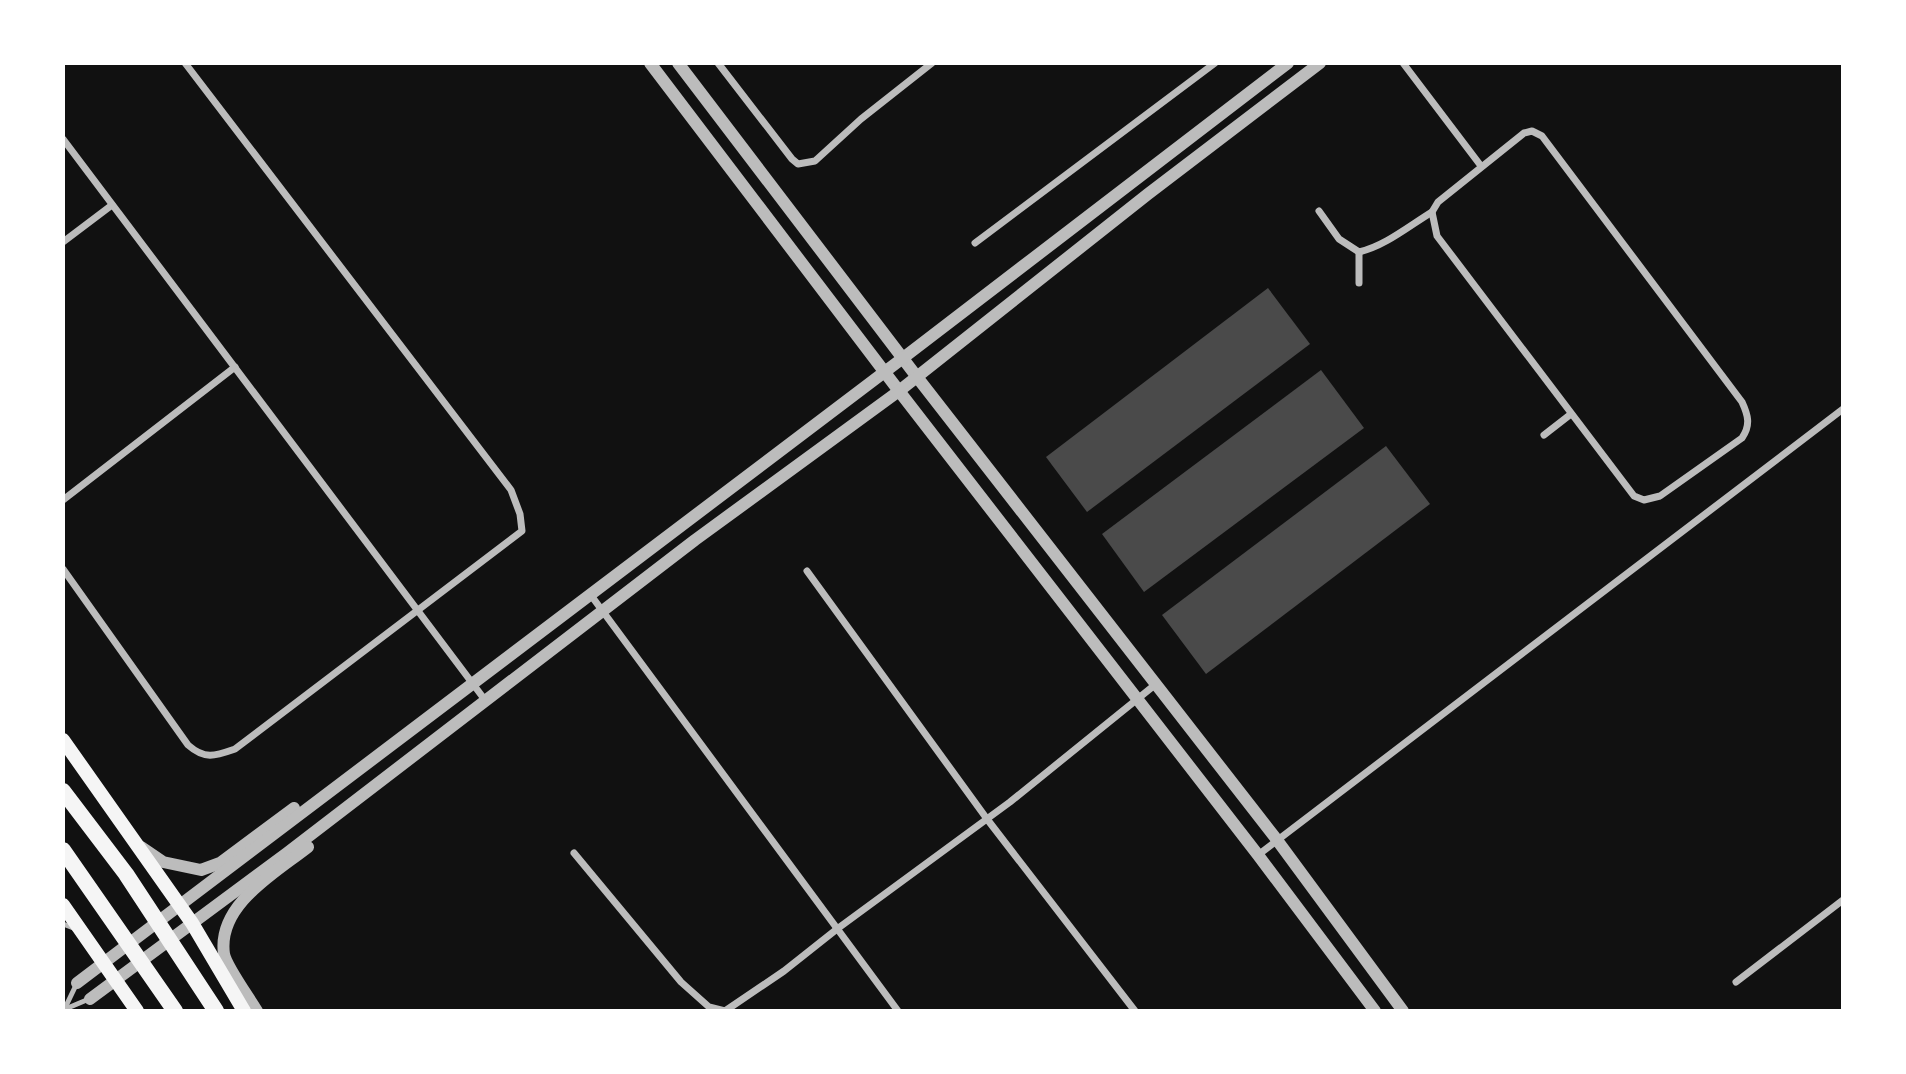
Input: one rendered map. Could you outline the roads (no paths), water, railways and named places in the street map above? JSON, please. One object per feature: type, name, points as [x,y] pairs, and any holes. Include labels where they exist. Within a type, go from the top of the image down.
[{"type":"highway","points":[[63,791],[126,874],[216,1011]]},
{"type":"highway","points":[[63,850],[175,1011]]},
{"type":"main road","points":[[63,740],[192,923],[244,1011]]},
{"type":"main road","points":[[63,905],[137,1011]]},
{"type":"street","points":[[63,569],[188,745],[197,753],[215,756],[235,749],[523,531],[511,490],[186,63]]},
{"type":"street","points":[[650,63],[1375,1011]]},
{"type":"street","points":[[677,63],[1277,841],[1403,1011]]},
{"type":"street","points":[[718,63],[792,159],[799,164],[815,161],[861,119],[932,63]]},
{"type":"street","points":[[77,983],[885,372],[1288,63]]},
{"type":"street","points":[[90,999],[695,540],[899,391],[1148,194],[1320,63]]},
{"type":"street","points":[[1403,63],[1480,166]]},
{"type":"street","points":[[975,243],[1212,64]]},
{"type":"street","points":[[1319,211],[1339,239],[1359,252],[1368,250],[1432,212],[1438,202],[1524,133],[1532,131],[1542,136],[1742,402],[1748,416],[1748,430],[1742,438],[1660,496],[1644,500],[1634,496],[1437,236],[1432,212]]},
{"type":"street","points":[[63,139],[485,700]]},
{"type":"street","points":[[63,242],[113,205]]},
{"type":"street","points":[[1359,252],[1359,283]]},
{"type":"street","points":[[63,500],[235,366]]},
{"type":"street","points":[[1258,855],[1843,409]]},
{"type":"street","points":[[1544,435],[1571,414]]},
{"type":"street","points":[[807,571],[987,819],[1135,1011]]},
{"type":"street","points":[[590,594],[898,1011]]},
{"type":"street","points":[[574,853],[681,982],[709,1007],[724,1011],[784,971],[987,819],[1156,684]]},
{"type":"street","points":[[127,831],[144,850],[163,862],[201,870],[219,863],[303,802],[349,776]]},
{"type":"street","points":[[257,1011],[224,956],[226,929],[239,904],[327,831],[362,794]]},
{"type":"street","points":[[1736,982],[1843,900]]},
{"type":"lane","points":[[63,924],[83,932]]},
{"type":"lane","points":[[64,1009],[77,983]]},
{"type":"lane","points":[[64,1009],[90,999]]}]
